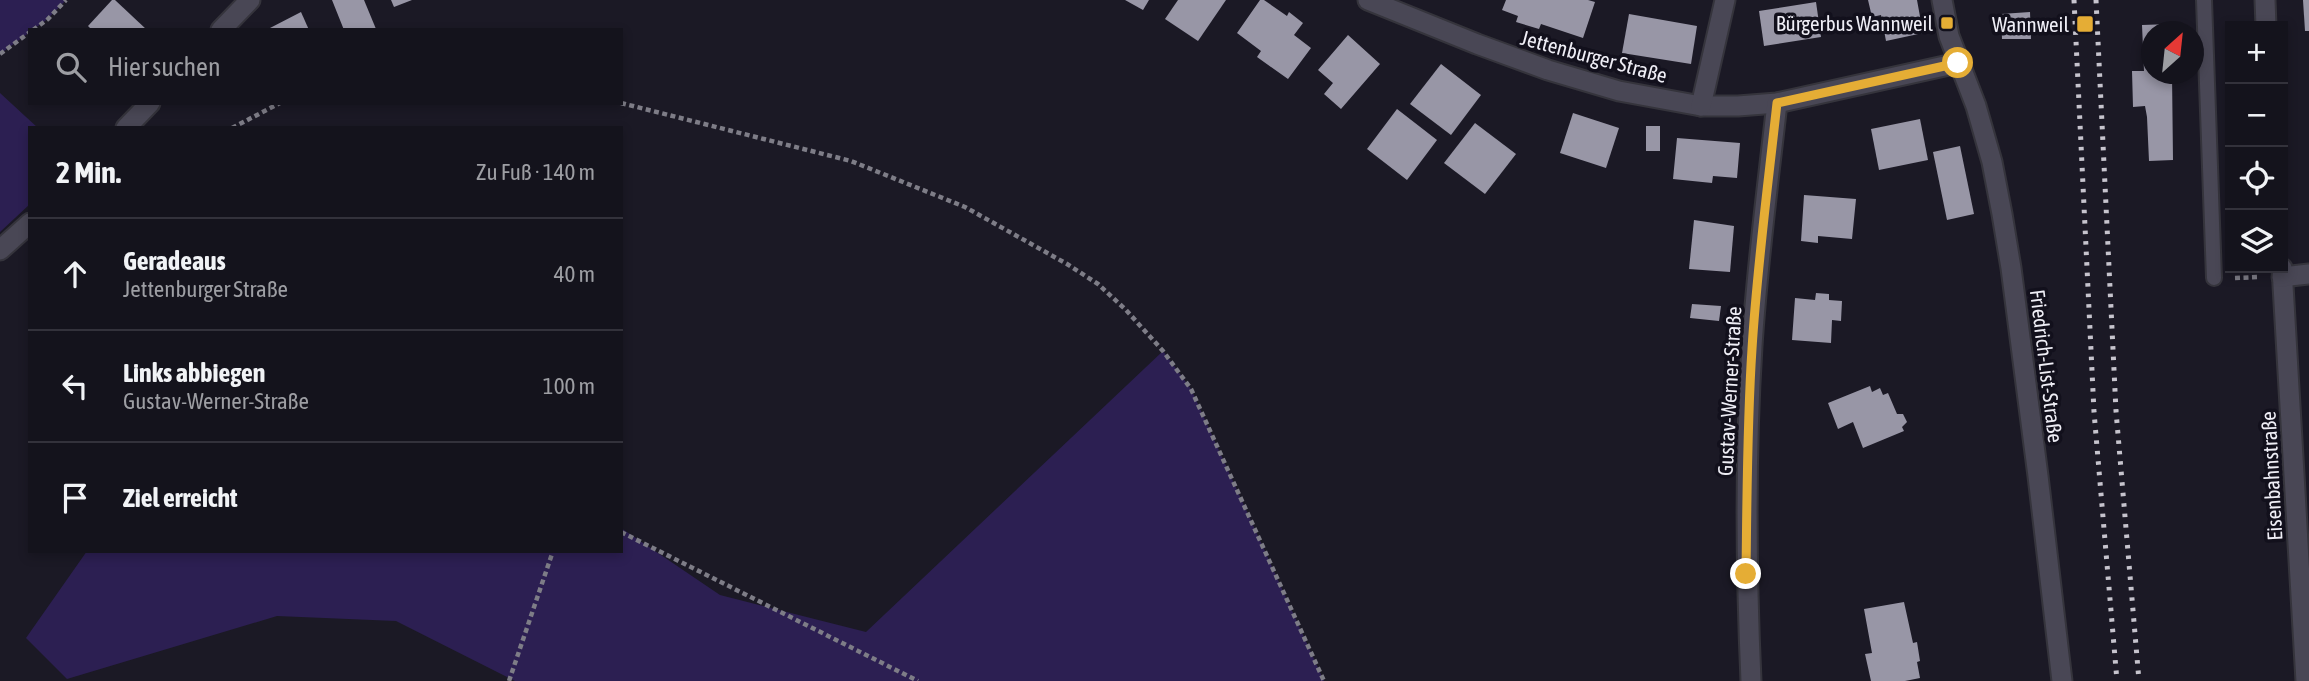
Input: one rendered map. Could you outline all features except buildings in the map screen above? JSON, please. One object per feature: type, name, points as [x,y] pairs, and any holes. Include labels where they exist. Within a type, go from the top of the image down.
[{"type":"street","points":[[223,28],[250,0]]},
{"type":"street","name":"Jettenburger Straße","points":[[1368,0],[1548,70],[1619,90],[1700,106],[1777,103],[1958,63]]},
{"type":"street","points":[[1700,106],[1725,0]]},
{"type":"street","points":[[1942,0],[1958,63]]},
{"type":"street","points":[[2265,0],[2266,21]]},
{"type":"street","name":"Friedrich-List-Straße","points":[[1958,63],[1976,106],[1992,162],[2007,241],[2062,681]]},
{"type":"street","name":"Gustav-Werner-Straße","points":[[1751,681],[1746,574],[1748,438],[1758,263],[1777,103]]},
{"type":"street","points":[[128,126],[148,105]]},
{"type":"street","points":[[0,250],[28,225]]},
{"type":"street","points":[[2288,272],[2309,274]]},
{"type":"street","name":"Eisenbahnstraße","points":[[2282,273],[2306,681]]},
{"type":"lane","points":[[2204,0],[2214,278]]},
{"type":"path","points":[[35,28],[66,0]]},
{"type":"path","points":[[0,54],[28,33]]},
{"type":"path","points":[[623,103],[793,145],[861,165],[965,206],[1098,284],[1163,351],[1191,389],[1324,681]]},
{"type":"path","points":[[236,126],[276,105]]},
{"type":"path","points":[[2214,278],[2271,273]]},
{"type":"path","points":[[623,532],[918,681]]},
{"type":"path","points":[[509,681],[552,553]]},
{"type":"shaded area","points":[[0,0],[66,0],[45,21],[35,28],[28,28],[28,33],[0,54]]},
{"type":"shaded area","points":[[0,93],[36,126],[28,126],[28,206],[0,232]]},
{"type":"shaded area","points":[[1163,351],[1191,389],[1324,681],[515,681],[396,621],[277,616],[67,679],[26,638],[86,553],[623,553],[623,529],[720,595],[866,632]]},
{"type":"railway","points":[[2074,0],[2094,412],[2117,681]]},
{"type":"railway","points":[[2096,0],[2116,411],[2139,681]]},
{"type":"place","name":"Bürgerbus Wannweil","points":[[1947,23]]},
{"type":"place","name":"Wannweil","points":[[2085,24]]},
{"type":"route","points":[[1746,574],[1752,347],[1758,263],[1777,103],[1958,63]]}]
